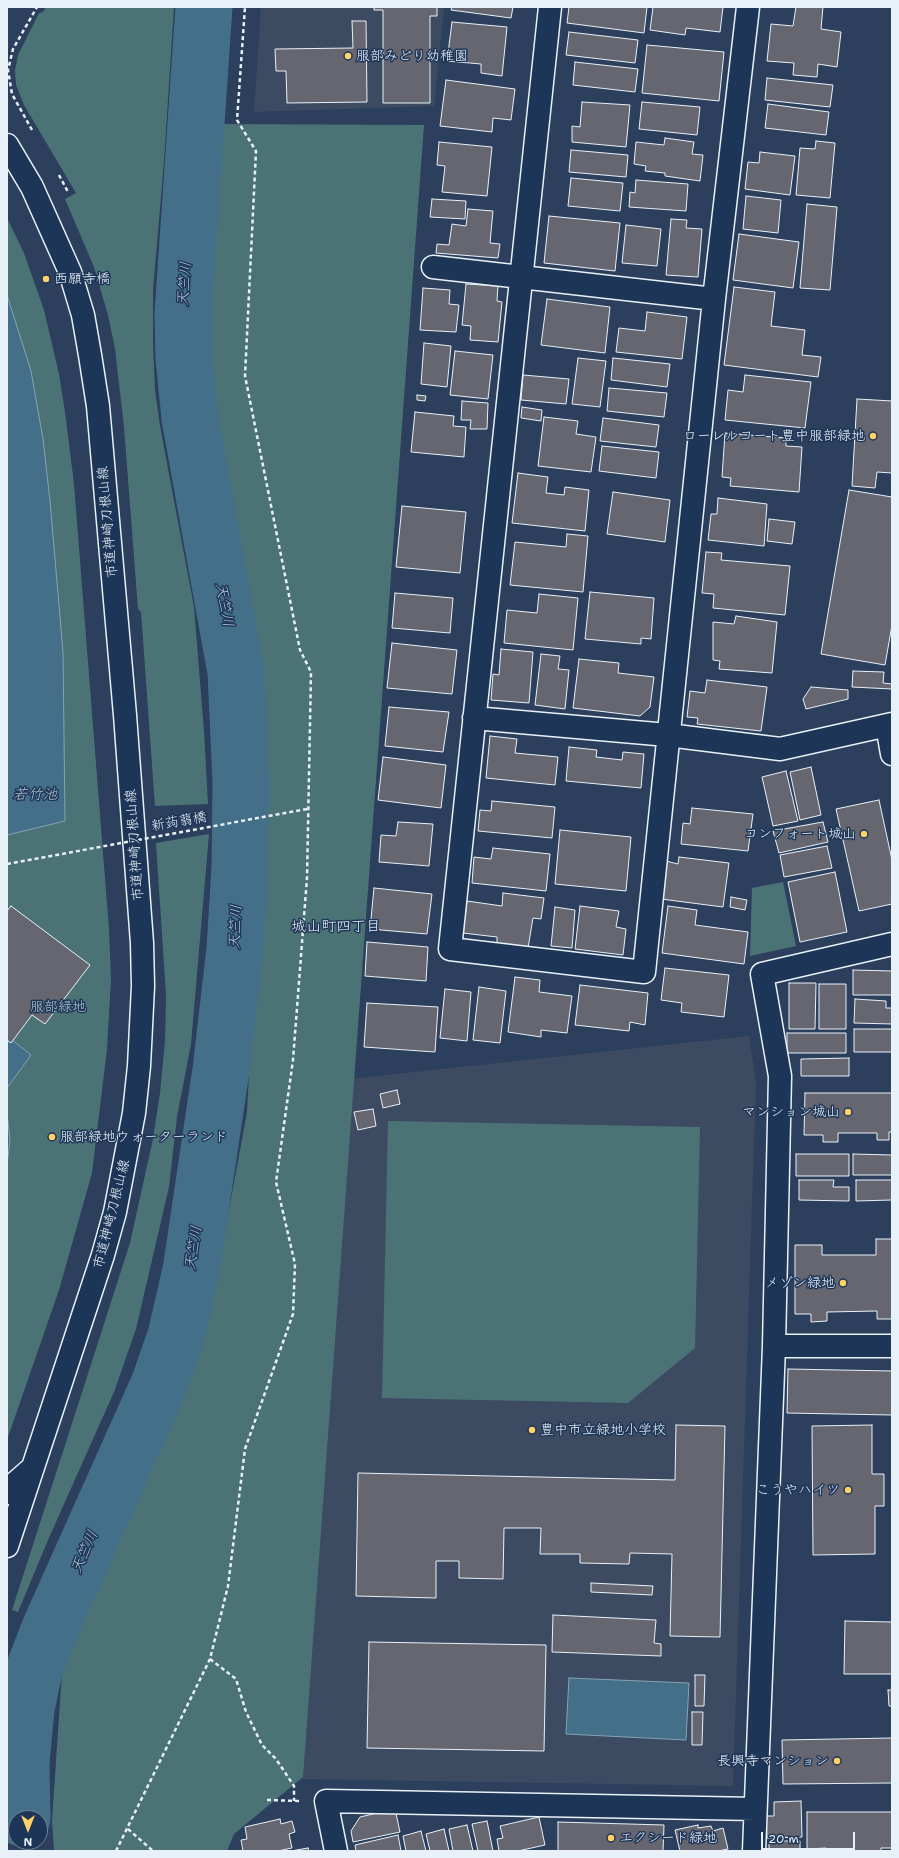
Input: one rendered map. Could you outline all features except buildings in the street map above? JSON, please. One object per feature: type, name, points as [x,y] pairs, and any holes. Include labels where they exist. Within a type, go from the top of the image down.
[{"type":"street","points":[[550,7],[450,949],[644,972],[714,299],[748,7]]},
{"type":"street","name":"市道神崎刀根山線","points":[[7,145],[32,187],[70,272],[83,316],[90,355],[100,430],[125,723],[142,950],[143,986],[139,1066],[134,1113],[122,1178],[103,1255],[34,1468],[7,1546]]},
{"type":"street","points":[[433,267],[714,299]]},
{"type":"street","points":[[474,718],[668,735],[780,749],[889,725],[892,754]]},
{"type":"street","points":[[754,1851],[754,1809],[774,1346],[780,1076],[762,974],[892,944]]},
{"type":"street","points":[[774,1346],[892,1346]]},
{"type":"street","points":[[7,1493],[14,1484],[34,1468]]},
{"type":"street","points":[[336,1851],[326,1801],[754,1809]]},
{"type":"path","points":[[36,135],[12,94],[8,70],[13,49],[37,7]]},
{"type":"path","points":[[116,1851],[210,1659],[228,1586],[245,1449],[293,1314],[295,1264],[276,1182],[293,1060],[307,878],[310,672],[300,650],[245,376],[256,151],[237,120],[245,7]]},
{"type":"path","points":[[58,172],[68,192]]},
{"type":"path","name":"新蒟蒻橋","points":[[7,864],[307,809]]},
{"type":"path","points":[[210,1659],[236,1679],[246,1712],[262,1745],[276,1759],[294,1786],[294,1801]]},
{"type":"path","points":[[266,1800],[326,1801]]},
{"type":"path","points":[[128,1829],[153,1851]]},
{"type":"shaded area","name":"服部みどり幼稚園","points":[[261,7],[444,7],[434,106],[254,112]]},
{"type":"shaded area","name":"豊中市立緑地小学校","points":[[749,1036],[756,1082],[733,1786],[299,1779],[339,1080]]},
{"type":"green space","points":[[46,7],[174,7],[164,161],[153,290],[153,344],[155,390],[160,426],[194,607],[208,804],[155,806],[141,612],[138,609],[124,427],[115,349],[108,315],[94,267],[65,199],[76,193],[24,105],[16,85],[15,70],[18,55],[39,13],[43,12]]},
{"type":"green space","points":[[215,124],[424,125],[303,1777],[234,1834],[227,1851],[54,1851],[52,1821],[62,1672],[127,1493],[179,1393],[217,1275],[247,1112],[263,808],[257,673],[225,506],[208,383],[207,234]]},
{"type":"green space","name":"服部緑地","points":[[7,218],[24,253],[44,310],[59,374],[65,412],[74,484],[109,929],[111,979],[107,1049],[92,1173],[59,1290],[7,1440]]},
{"type":"green space","points":[[209,834],[191,1044],[177,1117],[169,1187],[136,1329],[114,1392],[48,1540],[18,1612],[12,1610],[130,1243],[153,1139],[160,1093],[165,1041],[166,996],[156,843]]},
{"type":"green space","points":[[783,882],[796,946],[750,956],[752,888]]},
{"type":"green space","points":[[388,1121],[700,1127],[695,1348],[628,1403],[382,1398]]},
{"type":"water","name":"若竹池","points":[[7,295],[31,371],[43,439],[50,501],[63,652],[65,821],[7,835]]},
{"type":"water","points":[[7,1036],[31,1055],[7,1088]]},
{"type":"water","points":[[7,1112],[10,1141],[7,1164]]},
{"type":"water","points":[[569,1678],[689,1683],[686,1740],[566,1734]]},
{"type":"waterway","name":"天竺川","points":[[22,1810],[21,1763],[26,1709],[34,1670],[49,1631],[159,1385],[176,1336],[191,1271],[221,1070],[235,949],[240,867],[241,782],[236,672],[190,418],[184,358],[183,314],[204,7]]},
{"type":"waterway","points":[[7,1677],[31,1678]]},
{"type":"place","name":"服部みどり幼稚園","points":[[348,56]]},
{"type":"place","name":"西願寺橋","points":[[46,279]]},
{"type":"place","name":"ローレルコート豊中服部緑地","points":[[873,436]]},
{"type":"place","name":"コンフォート城山","points":[[864,834]]},
{"type":"place","name":"マンション城山","points":[[848,1112]]},
{"type":"place","name":"服部緑地ウォーターランド","points":[[52,1137]]},
{"type":"place","name":"メゾン緑地","points":[[843,1283]]},
{"type":"place","name":"豊中市立緑地小学校","points":[[532,1430]]},
{"type":"place","name":"こうやハイツ","points":[[848,1490]]},
{"type":"place","name":"長興寺マンション","points":[[837,1761]]},
{"type":"place","name":"エクシード緑地","points":[[611,1838]]},
{"type":"district","name":"城山町四丁目","points":[[336,927]]}]
